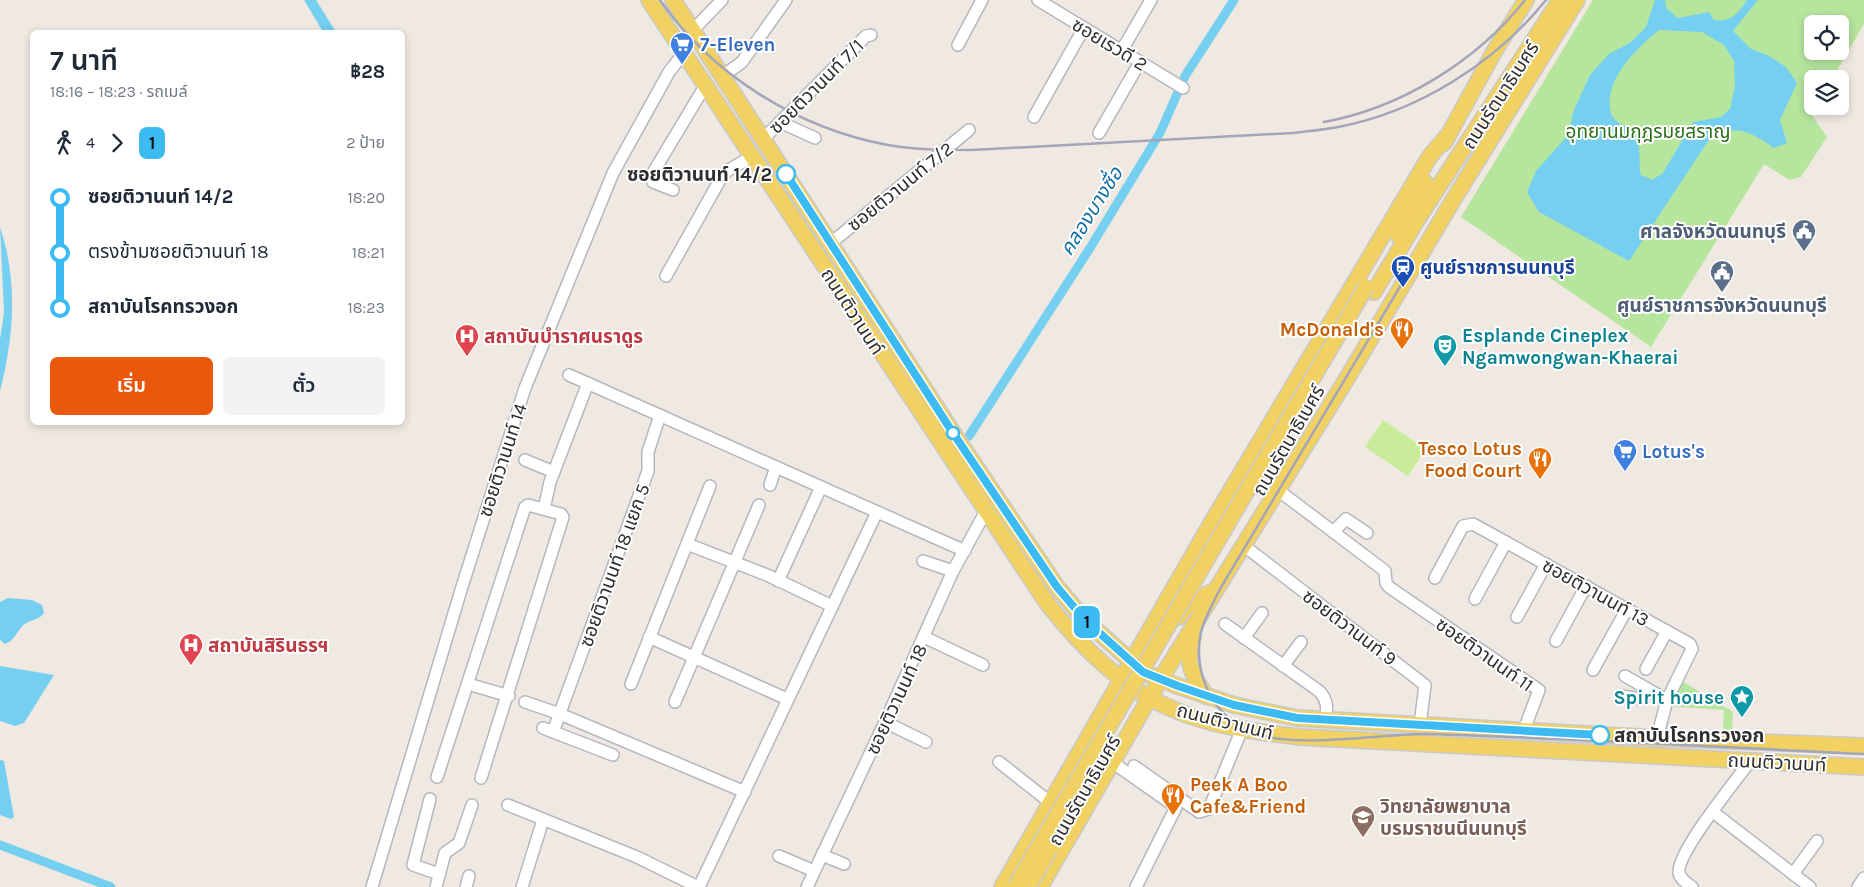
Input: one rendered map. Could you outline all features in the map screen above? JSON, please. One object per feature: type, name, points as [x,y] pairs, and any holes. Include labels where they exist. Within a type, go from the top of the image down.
[{"type":"main road","name":"ถนนติวานนท์","points":[[648,0],[1047,603],[1066,628],[1134,687],[1171,709],[1242,729],[1334,740],[1864,767]]},
{"type":"main road","name":"ถนนติวานนท์","points":[[673,0],[953,433],[1057,587],[1085,620],[1130,662],[1153,676],[1206,696],[1270,714],[1326,720],[1658,738],[1864,746]]},
{"type":"main road","name":"ถนนรัตนาธิเบศร์","points":[[1028,887],[1370,290],[1448,135],[1526,0]]},
{"type":"main road","name":"ถนนรัตนาธิเบศร์","points":[[1016,887],[1370,290],[1478,130],[1560,0]]},
{"type":"main road","name":"ถนนรัตนาธิเบศร์","points":[[1153,676],[1205,607],[1577,0]]},
{"type":"main road","points":[[662,22],[689,24]]},
{"type":"main road","name":"ถนนรัตนาธิเบศร์","points":[[1134,687],[1130,662],[1426,163],[1448,135]]},
{"type":"main road","points":[[1209,527],[1207,545],[1216,555],[1230,556],[1242,546]]},
{"type":"main road","points":[[1002,887],[1078,755],[1134,687],[1153,676],[1151,665],[1186,606],[1201,596],[1215,591]]},
{"type":"main road","points":[[1205,607],[1189,648],[1188,660],[1195,680],[1206,696]]},
{"type":"main road","points":[[1078,755],[1101,744],[1131,698],[1134,687]]},
{"type":"main road","points":[[1040,887],[1112,762],[1134,687]]},
{"type":"main road","points":[[1465,746],[1466,727]]},
{"type":"street","points":[[689,24],[722,0]]},
{"type":"street","points":[[723,76],[742,62],[786,0]]},
{"type":"street","points":[[958,45],[982,0]]},
{"type":"street","name":"ซอยเรวดี 2","points":[[1038,0],[1183,88]]},
{"type":"street","points":[[1122,50],[1151,0]]},
{"type":"street","points":[[1034,117],[1084,28]]},
{"type":"street","name":"ซอยติวานนท์ 7/1","points":[[763,139],[866,36],[871,35]]},
{"type":"street","name":"ซอยติวานนท์ 14","points":[[372,887],[461,590],[526,388],[613,173],[669,72],[683,54]]},
{"type":"street","points":[[1099,133],[1140,62]]},
{"type":"street","points":[[672,190],[652,182],[651,176],[705,86]]},
{"type":"street","points":[[780,122],[815,138]]},
{"type":"street","name":"ซอยติวานนท์ 7/2","points":[[830,243],[969,130]]},
{"type":"street","points":[[666,276],[721,178],[727,171],[752,157]]},
{"type":"street","points":[[569,375],[965,551]]},
{"type":"street","points":[[544,509],[554,472],[588,383]]},
{"type":"street","name":"ซอยติวานนท์ 18 แยก 5","points":[[613,755],[548,730],[560,714],[648,471],[648,452],[660,416]]},
{"type":"street","points":[[525,460],[554,472]]},
{"type":"street","points":[[770,485],[776,467]]},
{"type":"street","points":[[631,684],[710,486]]},
{"type":"street","points":[[778,580],[821,487]]},
{"type":"street","points":[[1278,490],[1333,532],[1346,519],[1367,533]]},
{"type":"street","points":[[437,777],[525,507],[528,505],[561,514],[562,517],[509,696],[481,778]]},
{"type":"street","points":[[675,702],[759,505]]},
{"type":"street","name":"ซอยติวานนท์ 18","points":[[807,887],[886,722],[954,572],[986,511]]},
{"type":"street","points":[[508,805],[638,857],[699,887],[877,512]]},
{"type":"street","name":"ซอยติวานนท์ 13","points":[[1435,578],[1463,526],[1473,524],[1690,644],[1692,649],[1667,700],[1658,738]]},
{"type":"street","name":"ซอยติวานนท์ 11","points":[[1333,532],[1385,570],[1386,584],[1539,690],[1524,730]]},
{"type":"street","points":[[1475,599],[1506,542]]},
{"type":"street","points":[[687,544],[778,580],[832,606]]},
{"type":"street","name":"ซอยติวานนท์ 9","points":[[1242,546],[1425,685],[1420,724]]},
{"type":"street","points":[[923,561],[954,572]]},
{"type":"street","points":[[1517,616],[1546,564]]},
{"type":"street","points":[[1556,641],[1586,586]]},
{"type":"street","points":[[1593,670],[1627,609]]},
{"type":"street","points":[[1244,638],[1262,613]]},
{"type":"street","points":[[1224,624],[1325,696],[1327,703],[1326,720]]},
{"type":"street","points":[[1646,669],[1667,631]]},
{"type":"street","points":[[924,637],[983,665]]},
{"type":"street","points":[[649,638],[787,699]]},
{"type":"street","points":[[1283,666],[1301,642]]},
{"type":"street","points":[[1625,676],[1667,700]]},
{"type":"street","points":[[468,684],[509,696]]},
{"type":"street","points":[[1621,696],[1642,699],[1650,692]]},
{"type":"street","points":[[525,702],[560,714],[745,792]]},
{"type":"street","points":[[886,722],[926,742]]},
{"type":"street","points":[[1134,766],[1199,812],[1209,808],[1242,729]]},
{"type":"street","points":[[1692,887],[1680,878],[1679,873],[1683,853],[1750,761]]},
{"type":"street","points":[[1000,762],[1051,803]]},
{"type":"street","points":[[1112,762],[1176,807],[1136,887]]},
{"type":"street","points":[[430,799],[413,865],[439,874]]},
{"type":"street","points":[[436,887],[447,849],[456,847],[460,843],[472,805]]},
{"type":"street","points":[[1713,812],[1810,887]]},
{"type":"street","points":[[522,887],[543,820]]},
{"type":"street","points":[[1793,874],[1817,841]]},
{"type":"street","points":[[822,855],[844,864]]},
{"type":"street","points":[[778,856],[814,871]]},
{"type":"street","points":[[1858,887],[1864,878]]},
{"type":"green space","name":"อุทยานมกุฎรมยสราญ","points":[[1593,0],[1864,0],[1864,24],[1849,50],[1849,15],[1804,15],[1804,60],[1843,60],[1837,70],[1804,70],[1804,115],[1812,115],[1827,137],[1801,177],[1789,180],[1764,164],[1651,347],[1461,217]]},
{"type":"green space","points":[[1383,420],[1426,449],[1408,476],[1365,447]]},
{"type":"green space","points":[[1682,681],[1733,712],[1732,730],[1723,730],[1724,710],[1668,706]]},
{"type":"water","points":[[304,0],[316,0],[335,30],[322,30]]},
{"type":"water","points":[[1655,0],[1665,0],[1666,8],[1678,18],[1709,12],[1714,20],[1720,21],[1734,16],[1747,0],[1758,0],[1733,31],[1751,49],[1769,56],[1786,67],[1797,83],[1780,120],[1787,143],[1774,148],[1746,132],[1732,130],[1714,132],[1629,261],[1539,212],[1527,192],[1536,171],[1568,135],[1574,110],[1590,75],[1609,54],[1630,43],[1646,27]],"holes":[[[1659,30],[1702,32],[1724,45],[1734,61],[1735,86],[1730,109],[1721,117],[1693,122],[1663,173],[1652,180],[1641,175],[1639,148],[1634,133],[1615,120],[1611,113],[1610,101],[1616,77],[1641,46]]]},
{"type":"water","points":[[0,227],[10,268],[12,309],[8,350],[0,391],[0,339],[4,313]]},
{"type":"water","points":[[8,598],[32,600],[42,605],[44,613],[26,623],[12,640],[5,644],[0,640],[0,602]]},
{"type":"water","points":[[0,666],[54,675],[24,723],[15,726],[0,721]]},
{"type":"water","points":[[0,760],[4,761],[14,817],[11,819],[0,815]]},
{"type":"waterway","name":"คลองบางซื่อ","points":[[969,436],[1090,248],[1160,133],[1185,76],[1234,0]]},
{"type":"waterway","points":[[0,845],[111,887]]},
{"type":"railway","points":[[660,0],[681,27],[705,52],[760,95],[790,112],[822,126],[855,137],[898,147],[940,150],[972,150],[1293,133],[1332,128],[1368,120],[1426,97],[1479,64],[1526,23],[1546,0]]},
{"type":"railway","points":[[1324,122],[1381,106],[1435,79],[1461,62],[1484,43],[1525,0]]},
{"type":"railway","points":[[1401,285],[1220,589],[1207,615],[1201,632],[1199,660],[1206,686],[1220,709],[1241,727],[1259,735],[1281,739],[1331,740],[1428,734],[1864,754]]},
{"type":"bus line","name":"1","points":[[786,174],[953,433],[1057,587],[1102,637],[1143,672],[1234,705],[1270,714],[1297,718],[1600,735]]},
{"type":"place","name":"7-Eleven","points":[[682,65]]},
{"type":"place","name":"ซอยติวานนท์ 14/2","points":[[786,174]]},
{"type":"place","name":"ศาลจังหวัดนนทบุรี","points":[[1804,252]]},
{"type":"place","name":"ศูนย์ราชการนนทบุรี","points":[[1403,288]]},
{"type":"place","name":"ศูนย์ราชการจังหวัดนนทบุรี","points":[[1722,293]]},
{"type":"place","name":"McDonald's","points":[[1402,350]]},
{"type":"place","name":"สถาบันบำราศนราดูร","points":[[467,357]]},
{"type":"place","name":"Esplande Cineplex Ngamwongwan-Khaerai","points":[[1445,367]]},
{"type":"place","name":"Lotus's","points":[[1625,472]]},
{"type":"place","name":"Tesco Lotus Food Court","points":[[1540,480]]},
{"type":"place","name":"สถาบันสิรินธรฯ","points":[[191,666]]},
{"type":"place","name":"Spirit house","points":[[1742,718]]},
{"type":"place","name":"สถาบันโรคทรวงอก","points":[[1600,735]]},
{"type":"place","name":"Peek A Boo Cafe&Friend","points":[[1173,816]]},
{"type":"place","name":"วิทยาลัยพยาบาล บรมราชนนีนนทบุรี","points":[[1363,838]]}]
